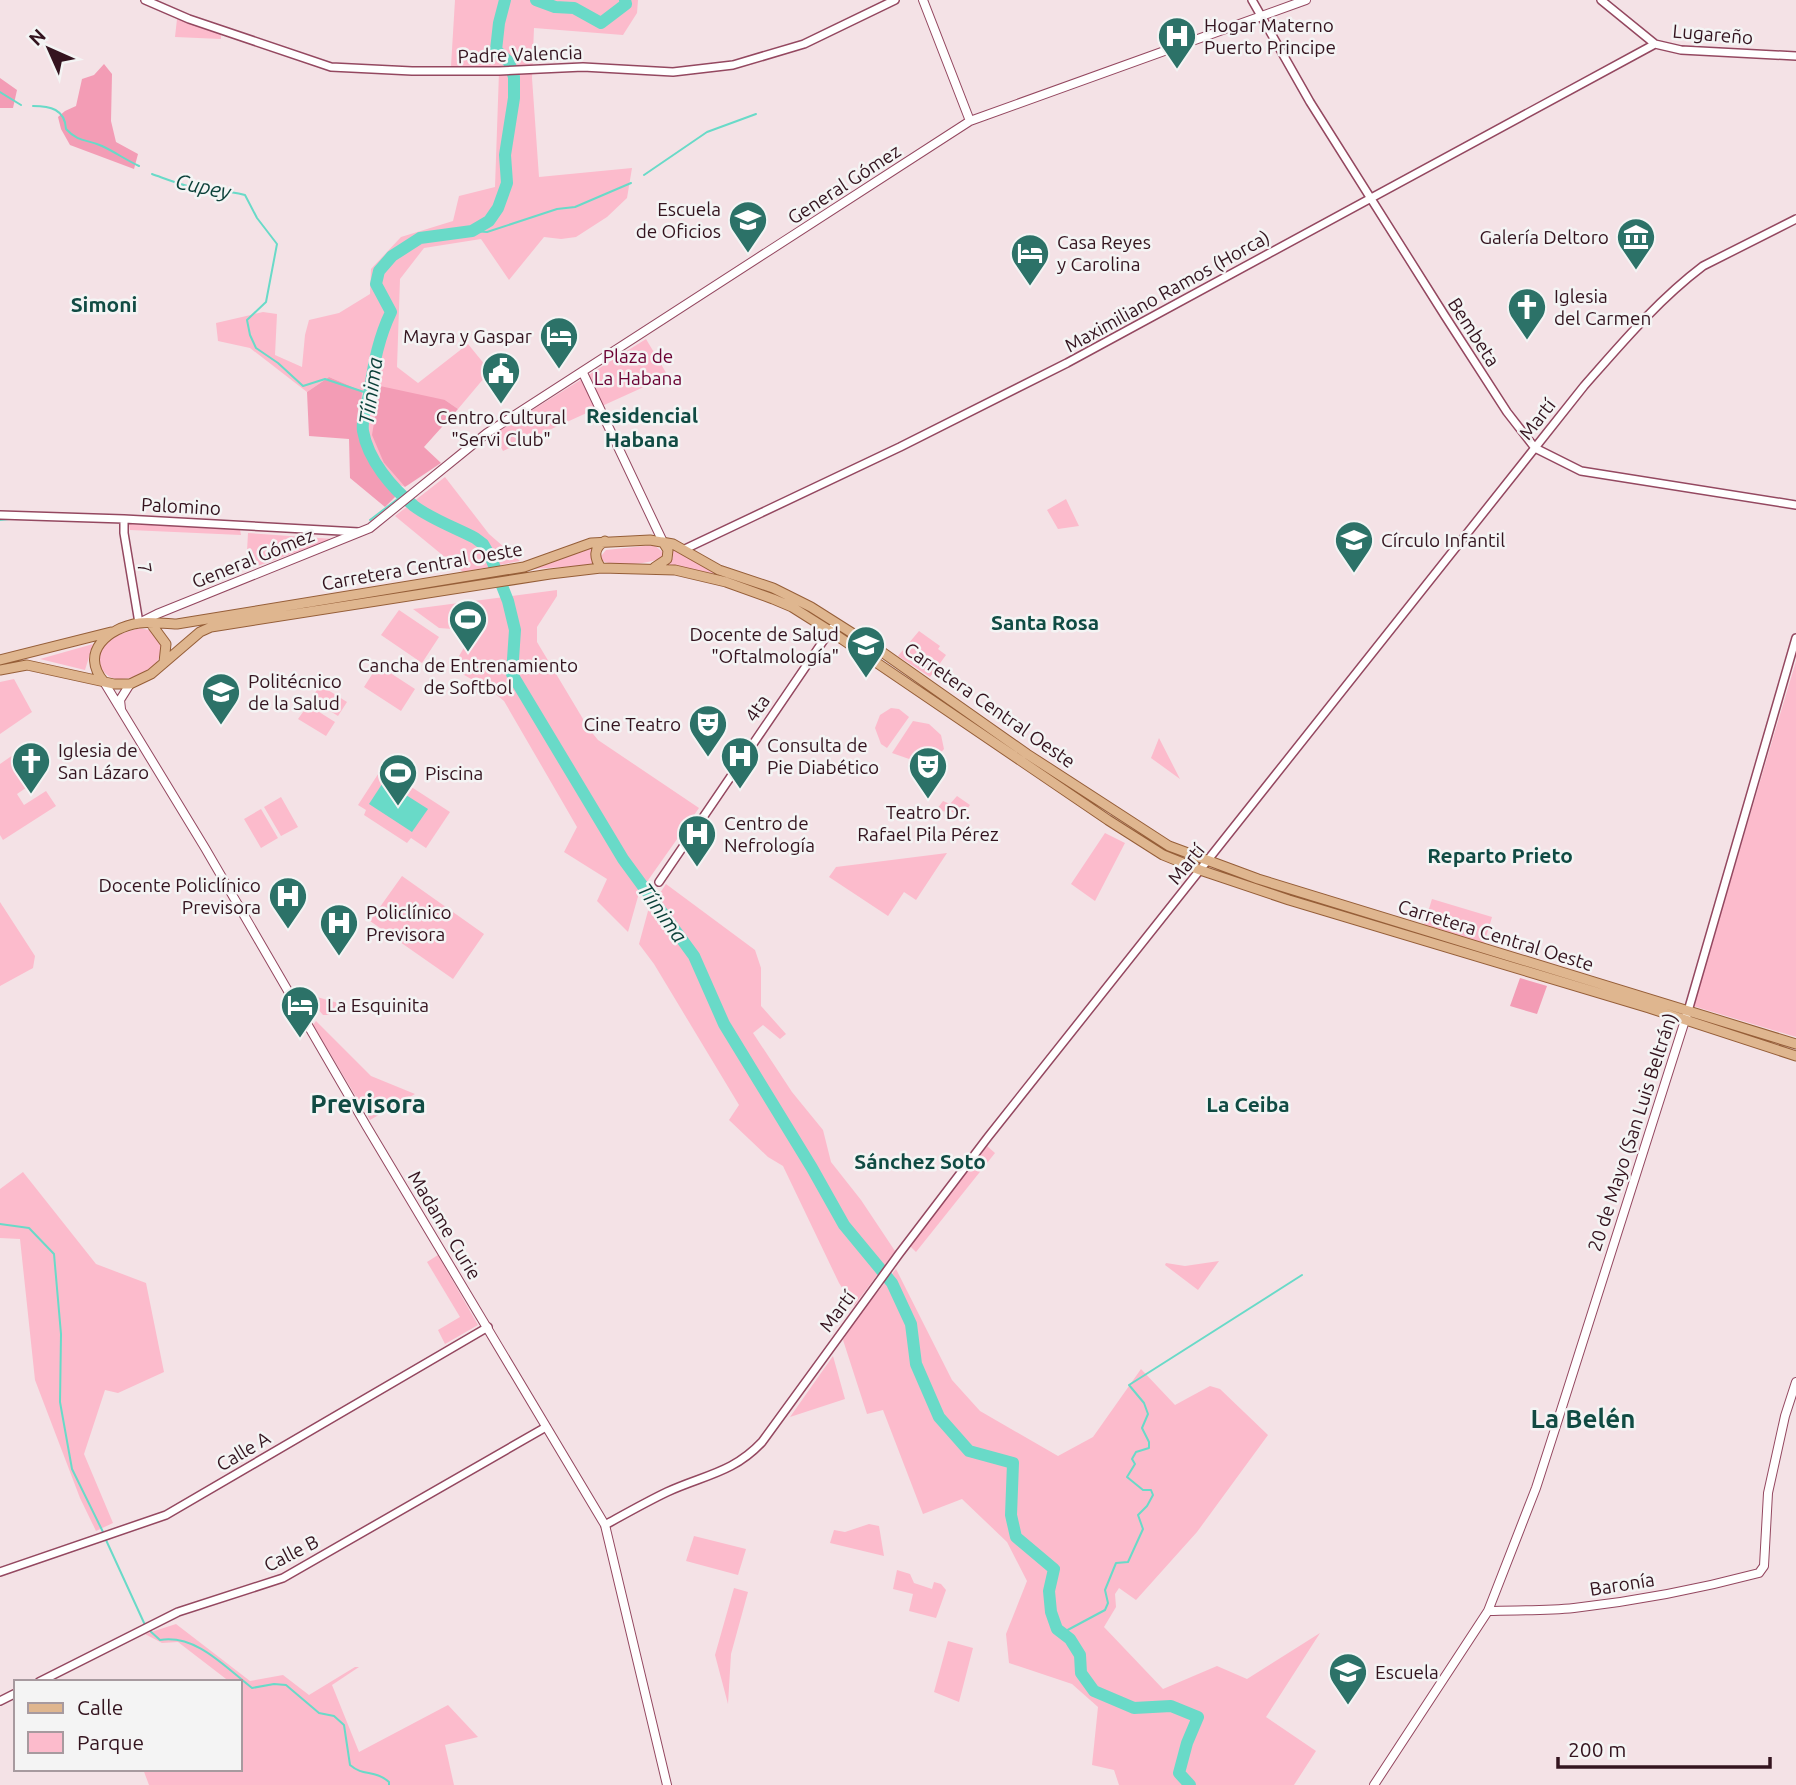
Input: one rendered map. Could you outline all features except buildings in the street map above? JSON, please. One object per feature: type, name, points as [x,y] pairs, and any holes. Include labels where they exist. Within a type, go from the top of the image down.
[{"type":"main road","points":[[923,0],[970,121]]},
{"type":"main road","name":"General Gómez","points":[[139,623],[361,532],[379,522],[487,433],[970,121],[1306,0]]},
{"type":"main road","points":[[583,373],[668,550],[667,559],[650,569]]},
{"type":"main road","name":"Carretera Central Oeste","points":[[525,572],[582,545],[607,541],[650,540],[685,549],[719,570],[784,593],[1169,846],[1258,880],[1686,1015],[1794,1053]]},
{"type":"main road","points":[[601,568],[595,558],[595,552],[607,541]]},
{"type":"main road","name":"Carretera Central Oeste","points":[[163,664],[200,632],[211,627],[525,572],[601,568],[687,572],[756,592],[833,626],[1149,847],[1200,870],[1289,900],[1686,1015],[1796,1044]]},
{"type":"main road","name":"Carretera Central Oeste","points":[[152,625],[177,624],[462,583]]},
{"type":"main road","points":[[0,660],[139,623],[152,625],[166,644],[163,664],[151,674],[130,684],[104,682],[27,665],[0,670]]},
{"type":"main road","points":[[86,677],[98,646],[119,630]]},
{"type":"main road","points":[[93,657],[94,666],[104,682]]},
{"type":"main road","name":"Madame Curie","points":[[104,682],[605,1525],[667,1785]]},
{"type":"main road","points":[[122,712],[120,700],[130,684]]},
{"type":"main road","name":"20 de Mayo (San Luis Beltrán)","points":[[1374,1785],[1488,1611],[1552,1438],[1686,1015]]},
{"type":"main road","name":"Baronía","points":[[1488,1611],[1597,1605],[1677,1592],[1759,1573],[1763,1566],[1768,1493],[1785,1416],[1796,1382]]},
{"type":"street","name":"Padre Valencia","points":[[145,0],[189,19],[331,67],[499,72],[583,67],[673,72],[733,65],[804,44],[895,0]]},
{"type":"street","name":"Bembeta","points":[[1252,0],[1370,198],[1507,412],[1535,448],[1581,471],[1796,505]]},
{"type":"street","name":"Lugareño","points":[[1601,0],[1655,44],[1681,50],[1796,56]]},
{"type":"street","name":"Maximiliano Ramos (Horca)","points":[[685,549],[985,406],[1655,44]]},
{"type":"street","name":"Martí","points":[[605,1525],[668,1492],[732,1468],[750,1454],[767,1435],[988,1137],[1584,386],[1675,287],[1703,266],[1796,219]]},
{"type":"street","name":"Palomino","points":[[0,515],[361,532]]},
{"type":"street","name":"7","points":[[124,519],[139,623]]},
{"type":"street","name":"4ta","points":[[659,883],[833,626]]},
{"type":"street","name":"20 de Mayo (San Luis Beltrán)","points":[[1686,1015],[1796,638]]},
{"type":"street","name":"Calle A","points":[[0,1572],[166,1515],[488,1326]]},
{"type":"street","name":"Calle B","points":[[42,1680],[178,1612],[283,1578],[546,1427]]},
{"type":"green space","points":[[455,0],[638,0],[637,13],[623,35],[534,28],[532,78],[539,177],[632,168],[627,198],[607,217],[576,237],[544,237],[509,280],[481,239],[424,248],[400,279],[397,367],[418,383],[468,344],[490,371],[458,409],[445,400],[384,463],[405,487],[389,481],[365,438],[362,391],[329,377],[307,392],[250,348],[218,341],[216,323],[263,312],[277,314],[275,355],[302,367],[309,320],[339,313],[370,294],[371,269],[401,237],[453,221],[459,196],[495,187],[499,72],[487,68],[451,66]]},
{"type":"green space","points":[[177,19],[221,34],[221,39],[175,37]]},
{"type":"green space","name":"Plaza de La Habana","points":[[646,339],[668,376],[503,451],[494,434]]},
{"type":"green space","points":[[445,477],[489,534],[520,561],[463,572],[395,516]]},
{"type":"green space","points":[[1066,499],[1079,526],[1058,529],[1047,510]]},
{"type":"green space","points":[[129,524],[240,529],[241,535],[130,530]]},
{"type":"green space","points":[[248,533],[333,539],[246,570]]},
{"type":"green space","points":[[654,545],[664,553],[663,557],[650,562],[614,564],[601,560],[606,550]]},
{"type":"green space","points":[[593,548],[593,565],[533,569],[573,553]]},
{"type":"green space","points":[[672,548],[820,615],[818,619],[744,587],[667,565],[673,558]]},
{"type":"green space","points":[[557,590],[557,596],[537,627],[537,642],[589,729],[598,740],[699,808],[639,893],[628,932],[597,901],[607,879],[564,852],[577,827],[504,701],[452,668],[469,639],[466,630],[439,628],[413,609]]},
{"type":"green space","points":[[399,610],[439,637],[422,663],[381,635]]},
{"type":"green space","points":[[140,628],[153,631],[163,645],[157,663],[131,677],[115,679],[109,676],[101,668],[100,650],[111,639]]},
{"type":"green space","points":[[919,631],[940,646],[938,649],[946,655],[930,677],[898,656]]},
{"type":"green space","points":[[93,644],[85,670],[40,659]]},
{"type":"green space","points":[[1796,661],[1796,1037],[1693,1006]]},
{"type":"green space","points":[[378,665],[415,689],[401,711],[364,687]]},
{"type":"green space","points":[[14,679],[32,712],[0,734],[0,682]]},
{"type":"green space","points":[[320,685],[347,702],[338,716],[311,699]]},
{"type":"green space","points":[[308,705],[335,722],[326,736],[298,719]]},
{"type":"green space","points":[[891,708],[899,709],[909,717],[887,748],[881,744],[875,728],[880,715]]},
{"type":"green space","points":[[913,721],[929,724],[941,735],[944,749],[935,759],[912,760],[892,753]]},
{"type":"green space","points":[[1159,738],[1180,779],[1151,758]]},
{"type":"green space","points":[[13,755],[28,777],[32,775],[36,781],[17,794],[24,805],[46,791],[56,806],[3,840],[0,835],[0,764]]},
{"type":"green space","points":[[382,768],[450,812],[426,848],[411,838],[407,843],[364,815],[366,810],[358,805]]},
{"type":"green space","points":[[957,796],[970,805],[964,813],[937,809],[943,801],[950,804]]},
{"type":"green space","points":[[281,797],[298,827],[281,836],[264,807]]},
{"type":"green space","points":[[261,809],[278,838],[261,848],[244,819]]},
{"type":"green space","points":[[1105,833],[1125,843],[1095,901],[1071,884]]},
{"type":"green space","points":[[947,853],[916,900],[904,892],[888,916],[829,877],[836,867]]},
{"type":"green space","points":[[402,876],[484,934],[453,979],[370,921]]},
{"type":"green space","points":[[666,884],[755,950],[761,968],[761,1006],[786,1034],[780,1039],[763,1025],[753,1033],[792,1092],[823,1130],[831,1162],[861,1200],[895,1251],[854,1306],[839,1283],[783,1166],[768,1157],[729,1120],[739,1105],[654,964],[639,944],[648,911]]},
{"type":"green space","points":[[1432,899],[1492,917],[1484,944],[1424,925]]},
{"type":"green space","points":[[0,902],[35,956],[33,968],[0,986]]},
{"type":"green space","points":[[310,995],[338,1003],[329,1015],[323,1015],[309,999]]},
{"type":"green space","points":[[316,1021],[371,1076],[415,1094],[370,1120],[313,1025]]},
{"type":"green space","points":[[987,1146],[995,1153],[916,1252],[910,1246]]},
{"type":"green space","points":[[23,1172],[96,1264],[146,1283],[164,1372],[118,1393],[105,1390],[84,1454],[113,1523],[96,1531],[80,1498],[35,1380],[20,1239],[0,1238],[0,1189]]},
{"type":"green space","points":[[438,1255],[478,1325],[445,1344],[438,1330],[460,1317],[427,1262]]},
{"type":"green space","points":[[1219,1261],[1198,1290],[1165,1265],[1185,1266]]},
{"type":"green space","points":[[896,1269],[952,1380],[980,1411],[1058,1456],[1093,1437],[1141,1369],[1175,1405],[1210,1386],[1220,1389],[1268,1435],[1197,1532],[1136,1600],[1119,1588],[1115,1594],[1116,1607],[1104,1627],[1163,1689],[1217,1666],[1247,1679],[1320,1633],[1266,1717],[1316,1751],[1294,1785],[1119,1785],[1114,1770],[1092,1765],[1098,1707],[1072,1684],[1009,1663],[1006,1634],[1027,1581],[1007,1542],[962,1499],[923,1514],[883,1410],[867,1414],[843,1340],[858,1316]]},
{"type":"green space","points":[[833,1356],[845,1399],[790,1417]]},
{"type":"green space","points":[[869,1524],[879,1526],[884,1556],[830,1543],[834,1530],[845,1532]]},
{"type":"green space","points":[[694,1536],[746,1549],[738,1575],[686,1561]]},
{"type":"green space","points":[[897,1570],[910,1574],[914,1583],[932,1589],[934,1582],[941,1584],[946,1590],[936,1618],[909,1611],[913,1594],[893,1589]]},
{"type":"green space","points":[[734,1588],[748,1592],[731,1654],[728,1704],[715,1655]]},
{"type":"green space","points":[[176,1624],[250,1681],[283,1675],[309,1695],[359,1667],[332,1685],[359,1752],[448,1705],[478,1737],[445,1745],[454,1785],[149,1785],[144,1771],[242,1771],[242,1680],[227,1680],[178,1642],[162,1643],[145,1634]]},
{"type":"green space","points":[[948,1641],[973,1648],[959,1702],[934,1692]]},
{"type":"shaded area","points":[[104,64],[112,74],[111,121],[116,142],[138,154],[134,169],[70,145],[61,129],[58,117],[76,106],[82,79],[94,75]]},
{"type":"shaded area","points":[[0,78],[17,90],[13,108],[0,108]]},
{"type":"shaded area","points":[[329,377],[362,391],[360,442],[380,474],[398,494],[385,507],[350,478],[349,439],[309,436],[307,392]]},
{"type":"shaded area","points":[[380,386],[445,400],[458,409],[424,447],[441,463],[405,487],[384,463],[372,435]]},
{"type":"shaded area","name":"Piscina","points":[[384,781],[428,809],[412,832],[369,804]]},
{"type":"shaded area","points":[[1520,978],[1547,986],[1537,1014],[1510,1006]]},
{"type":"waterway","name":"Tíinima","points":[[505,0],[496,50],[509,62],[514,77],[514,98],[505,155],[507,183],[498,208],[489,221],[472,231],[420,238],[392,256],[379,271],[376,284],[391,312],[377,350],[364,415],[363,431],[366,442],[382,473],[414,506],[483,544],[508,601],[515,630],[512,674],[623,859],[694,956],[724,1024],[844,1225],[892,1283],[911,1324],[916,1364],[939,1417],[969,1451],[1013,1463],[1011,1515],[1016,1537],[1054,1569],[1049,1591],[1051,1612],[1057,1629],[1070,1639],[1080,1655],[1081,1673],[1094,1691],[1134,1708],[1171,1706],[1198,1717],[1179,1773],[1190,1785]]},
{"type":"waterway","name":"Tíinima","points":[[536,0],[555,7],[574,8],[601,23],[626,4],[625,0]]},
{"type":"waterway","name":"Cupey","points":[[0,92],[21,105]]},
{"type":"waterway","name":"Cupey","points":[[33,106],[56,110],[63,117],[66,129],[75,137],[102,146],[139,166]]},
{"type":"waterway","points":[[644,175],[707,132],[756,114]]},
{"type":"waterway","name":"Cupey","points":[[152,174],[192,188],[245,195],[257,218],[277,244],[266,302],[247,320],[256,348],[278,363],[303,386],[325,379],[370,394]]},
{"type":"waterway","points":[[472,231],[487,232],[557,209],[575,207],[631,183]]},
{"type":"waterway","points":[[370,520],[403,495]]},
{"type":"waterway","points":[[0,520],[9,519]]},
{"type":"waterway","points":[[0,1224],[29,1228],[54,1254],[61,1334],[60,1402],[72,1469],[103,1532]]},
{"type":"waterway","points":[[1062,1633],[1105,1610],[1108,1603],[1105,1590],[1116,1563],[1128,1562],[1143,1529],[1138,1515],[1153,1495],[1151,1490],[1143,1490],[1127,1477],[1135,1464],[1132,1459],[1136,1452],[1149,1448],[1142,1428],[1148,1414],[1144,1403],[1129,1385],[1302,1275]]},
{"type":"waterway","points":[[106,1540],[145,1625]]},
{"type":"waterway","points":[[149,1630],[160,1640],[173,1639],[198,1647],[252,1688],[286,1685],[319,1713],[334,1716],[344,1725],[350,1765],[384,1778],[389,1785]]},
{"type":"place","name":"Hogar Materno Puerto Principe","points":[[1177,70]]},
{"type":"place","name":"Escuela de Oficios","points":[[748,254]]},
{"type":"place","name":"Galería Deltoro","points":[[1636,271]]},
{"type":"place","name":"Casa Reyes y Carolina","points":[[1030,287]]},
{"type":"place","name":"Iglesia del Carmen","points":[[1527,341]]},
{"type":"place","name":"Mayra y Gaspar","points":[[559,370]]},
{"type":"place","name":"Centro Cultural \"Servi Club\"","points":[[501,405]]},
{"type":"place","name":"Círculo Infantil","points":[[1354,574]]},
{"type":"place","name":"Cancha de Entrenamiento de Softbol","points":[[468,653]]},
{"type":"place","name":"Docente de Salud \"Oftalmología\"","points":[[866,679]]},
{"type":"place","name":"Politécnico de la Salud","points":[[221,726]]},
{"type":"place","name":"Cine Teatro","points":[[708,758]]},
{"type":"place","name":"Consulta de Pie Diabético","points":[[740,790]]},
{"type":"place","name":"Iglesia de San Lázaro","points":[[31,795]]},
{"type":"place","name":"Teatro Dr. Rafael Pila Pérez","points":[[928,800]]},
{"type":"place","name":"Piscina","points":[[398,807]]},
{"type":"place","name":"Centro de Nefrología","points":[[697,868]]},
{"type":"place","name":"Docente Policlínico Previsora","points":[[288,930]]},
{"type":"place","name":"Policlínico Previsora","points":[[339,957]]},
{"type":"place","name":"La Esquinita","points":[[300,1039]]},
{"type":"place","name":"Escuela","points":[[1348,1706]]},
{"type":"district","name":"Simoni","points":[[104,305]]},
{"type":"district","name":"Residencial Habana","points":[[642,428]]},
{"type":"district","name":"Santa Rosa","points":[[1045,623]]},
{"type":"district","name":"Reparto Prieto","points":[[1500,856]]},
{"type":"district","name":"Previsora","points":[[368,1104]]},
{"type":"district","name":"La Ceiba","points":[[1248,1105]]},
{"type":"district","name":"Sánchez Soto","points":[[920,1162]]},
{"type":"district","name":"La Belén","points":[[1583,1419]]}]
